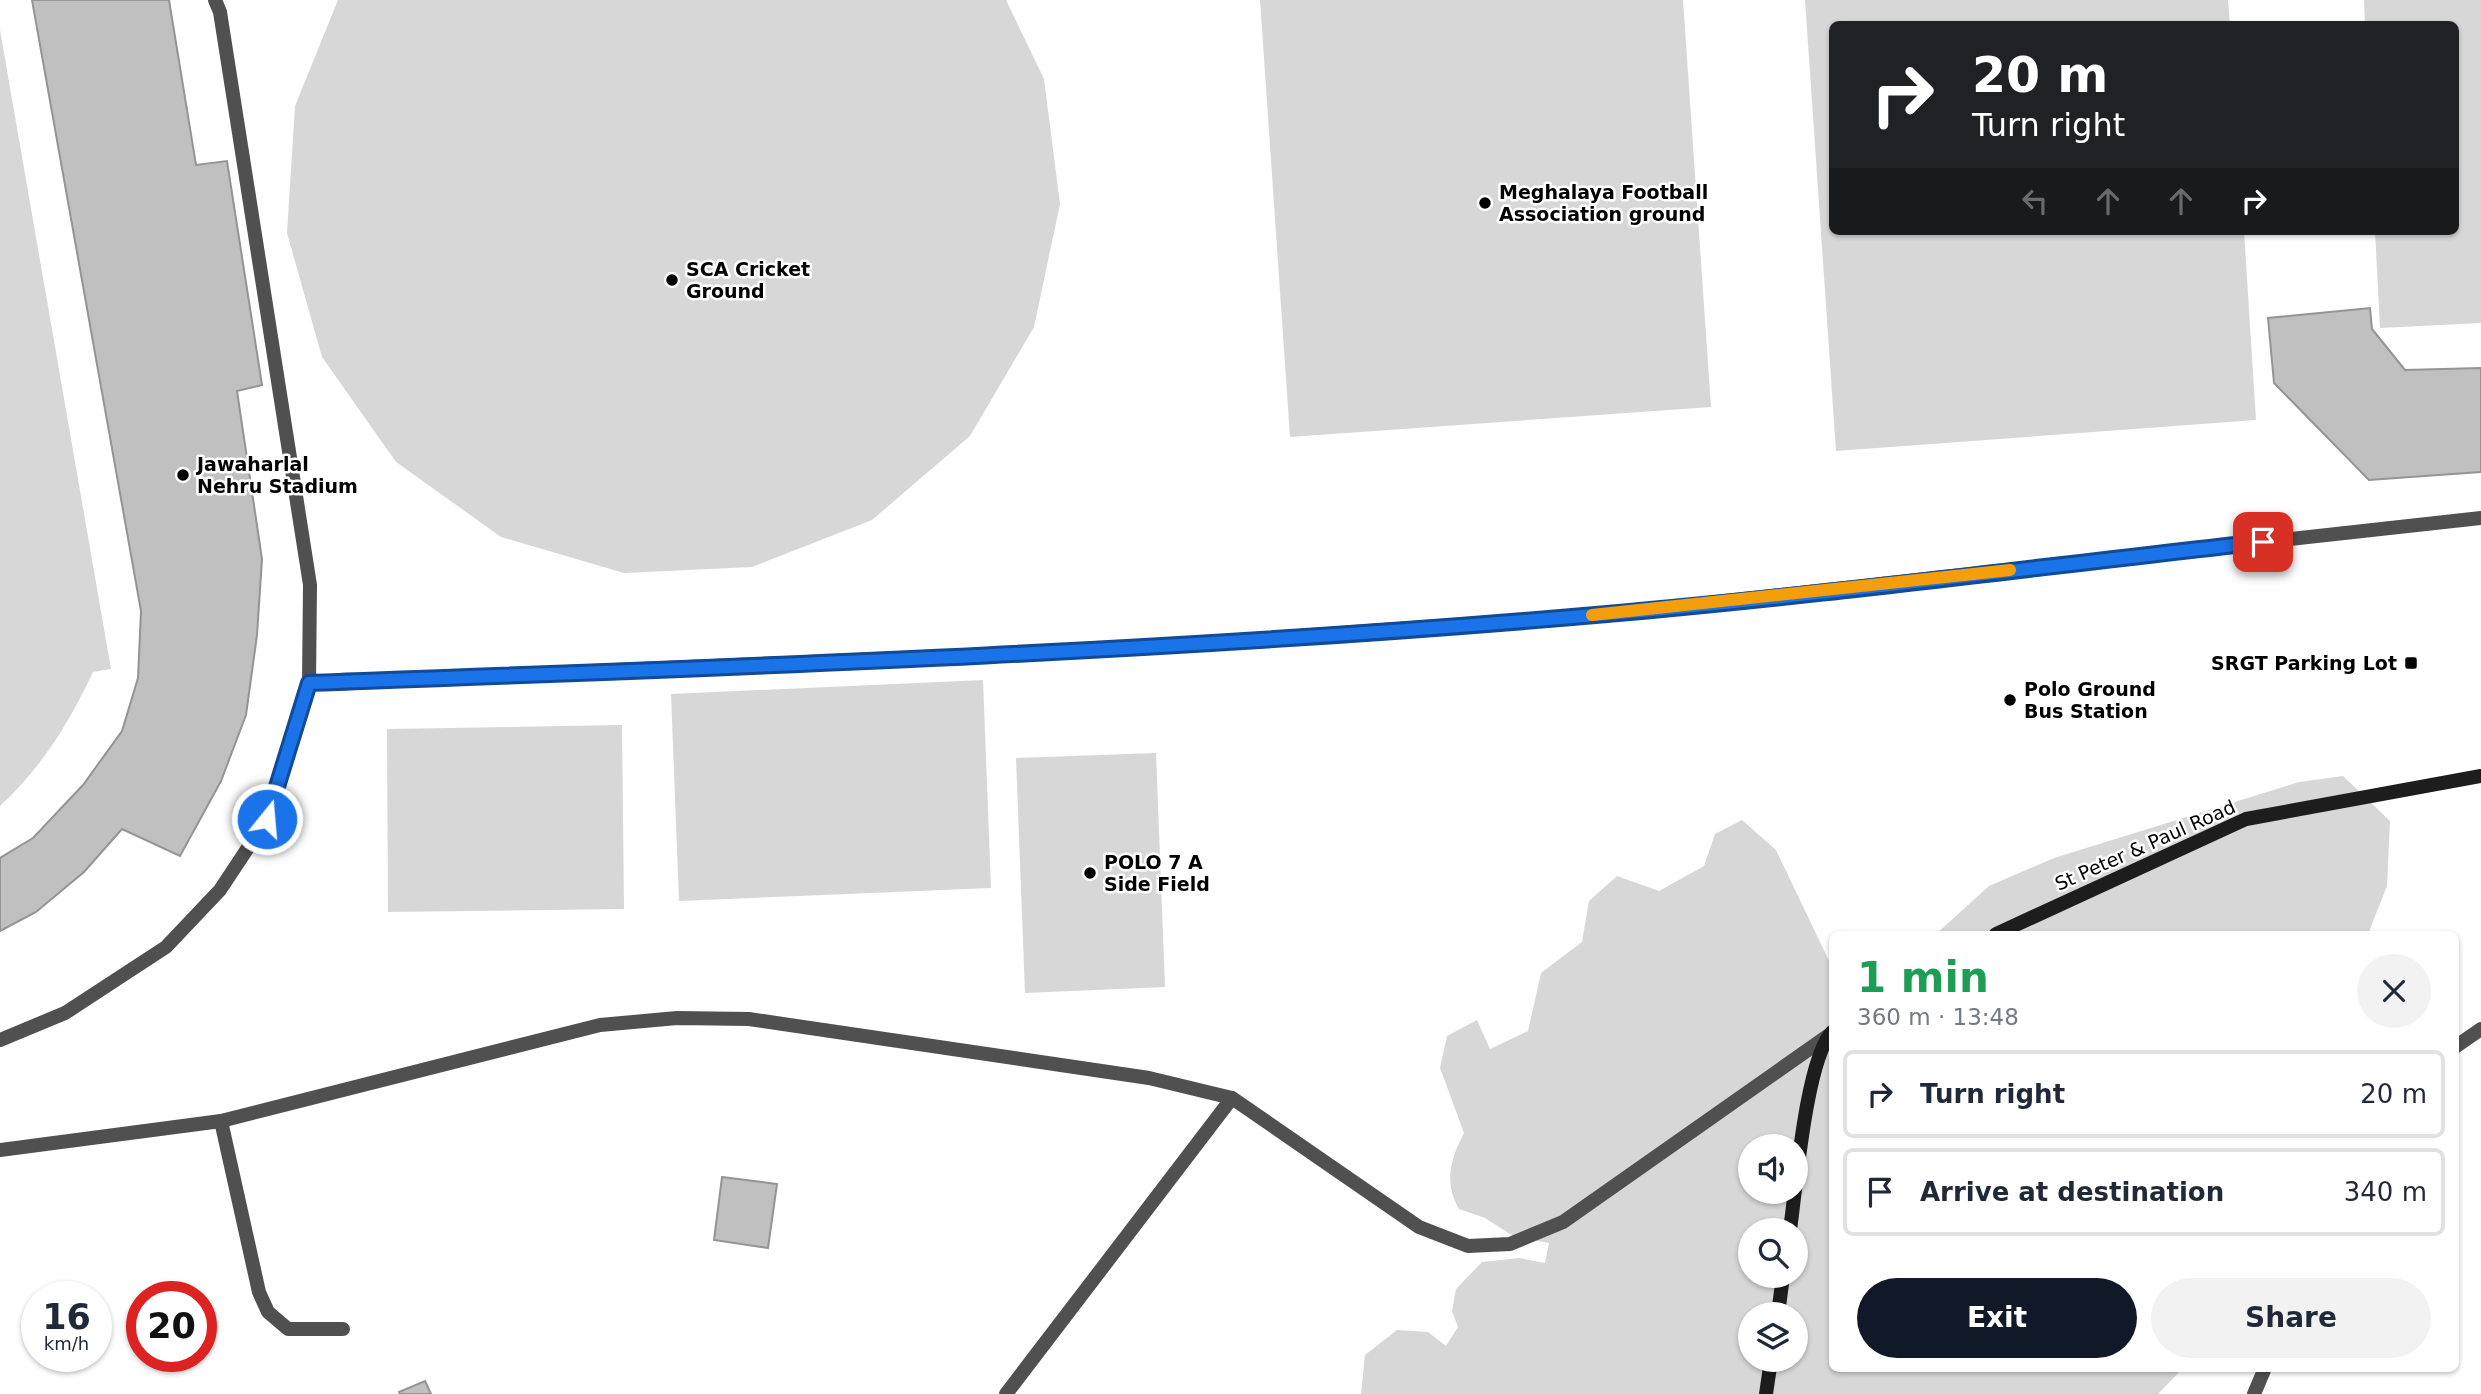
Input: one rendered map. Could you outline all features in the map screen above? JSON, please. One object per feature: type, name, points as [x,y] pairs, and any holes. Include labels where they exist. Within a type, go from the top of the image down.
[{"type":"street","points":[[0,1040],[65,1013],[166,947],[220,890],[267,819],[309,683],[310,585],[220,12],[215,0]]},
{"type":"street","points":[[309,683],[1115,649],[1594,615],[2481,518]]},
{"type":"street","name":"St Peter & Paul Road","points":[[2003,931],[2246,819],[2481,776]]},
{"type":"street","points":[[0,1150],[221,1121],[600,1025],[677,1018],[749,1019],[1149,1078],[1232,1098],[1419,1227],[1468,1246],[1510,1244],[1563,1222],[1829,1035]]},
{"type":"street","points":[[2459,1045],[2481,1029]]},
{"type":"street","points":[[1792,1218],[1810,1098],[1819,1056],[1829,1038]]},
{"type":"street","points":[[1006,1394],[1232,1098]]},
{"type":"street","points":[[221,1121],[259,1292],[268,1312],[288,1329],[343,1329]]},
{"type":"street","points":[[1766,1394],[1769,1372]]},
{"type":"street","points":[[2254,1394],[2263,1372]]},
{"type":"shaded area","name":"SCA Cricket Ground","points":[[338,0],[1006,0],[1044,79],[1060,204],[1034,327],[970,436],[872,520],[752,567],[624,573],[501,537],[396,462],[322,357],[287,233],[295,106]]},
{"type":"shaded area","name":"Meghalaya Football Association ground","points":[[1260,0],[1683,0],[1711,407],[1290,437]]},
{"type":"shaded area","points":[[1805,0],[2228,0],[2230,21],[1829,21],[1829,235],[2244,235],[2256,420],[1836,451]]},
{"type":"shaded area","points":[[2364,0],[2481,0],[2481,323],[2380,328],[2375,235],[2459,235],[2459,21],[2365,21]]},
{"type":"shaded area","points":[[0,30],[111,669],[93,672],[74,709],[42,760],[0,806]]},
{"type":"shaded area","points":[[983,680],[991,888],[679,901],[671,694]]},
{"type":"shaded area","points":[[622,725],[624,909],[388,912],[387,729]]},
{"type":"shaded area","name":"POLO 7 A Side Field","points":[[1156,753],[1165,987],[1025,993],[1016,758]]},
{"type":"shaded area","points":[[2343,776],[2390,821],[2387,886],[2369,931],[1939,931],[1989,886],[2054,858],[2299,782]]},
{"type":"shaded area","points":[[1742,820],[1776,850],[1829,961],[1829,1372],[2179,1372],[2158,1394],[1361,1394],[1365,1355],[1397,1330],[1428,1332],[1446,1346],[1458,1327],[1452,1311],[1456,1289],[1482,1262],[1519,1258],[1545,1263],[1549,1243],[1513,1236],[1485,1218],[1459,1209],[1454,1199],[1450,1180],[1452,1162],[1464,1133],[1440,1068],[1447,1036],[1477,1020],[1490,1049],[1528,1031],[1541,973],[1582,942],[1589,901],[1617,876],[1659,891],[1704,866],[1715,834]]},
{"type":"building","name":"Jawaharlal Nehru Stadium","points":[[32,0],[169,0],[196,165],[227,161],[262,385],[237,391],[262,559],[257,635],[246,715],[221,781],[180,856],[122,829],[84,872],[36,912],[0,931],[0,858],[33,838],[83,785],[122,731],[138,678],[141,611]]},
{"type":"building","points":[[2370,308],[2372,329],[2405,370],[2481,368],[2481,472],[2369,480],[2274,383],[2268,318]]},
{"type":"building","points":[[722,1177],[777,1184],[768,1248],[714,1240]]},
{"type":"building","points":[[425,1381],[431,1394],[399,1392]]},
{"type":"slow traffic","points":[[1592,615],[2010,570]]},
{"type":"place","name":"Meghalaya Football Association ground","points":[[1485,203]]},
{"type":"place","name":"SCA Cricket Ground","points":[[672,280]]},
{"type":"place","name":"Jawaharlal Nehru Stadium","points":[[183,475]]},
{"type":"place","name":"SRGT Parking Lot","points":[[2411,663]]},
{"type":"place","name":"Polo Ground Bus Station","points":[[2010,700]]},
{"type":"place","name":"POLO 7 A Side Field","points":[[1090,873]]},
{"type":"route","points":[[267,819],[309,683],[1115,649],[1444,626],[1608,614],[2263,542]]}]
